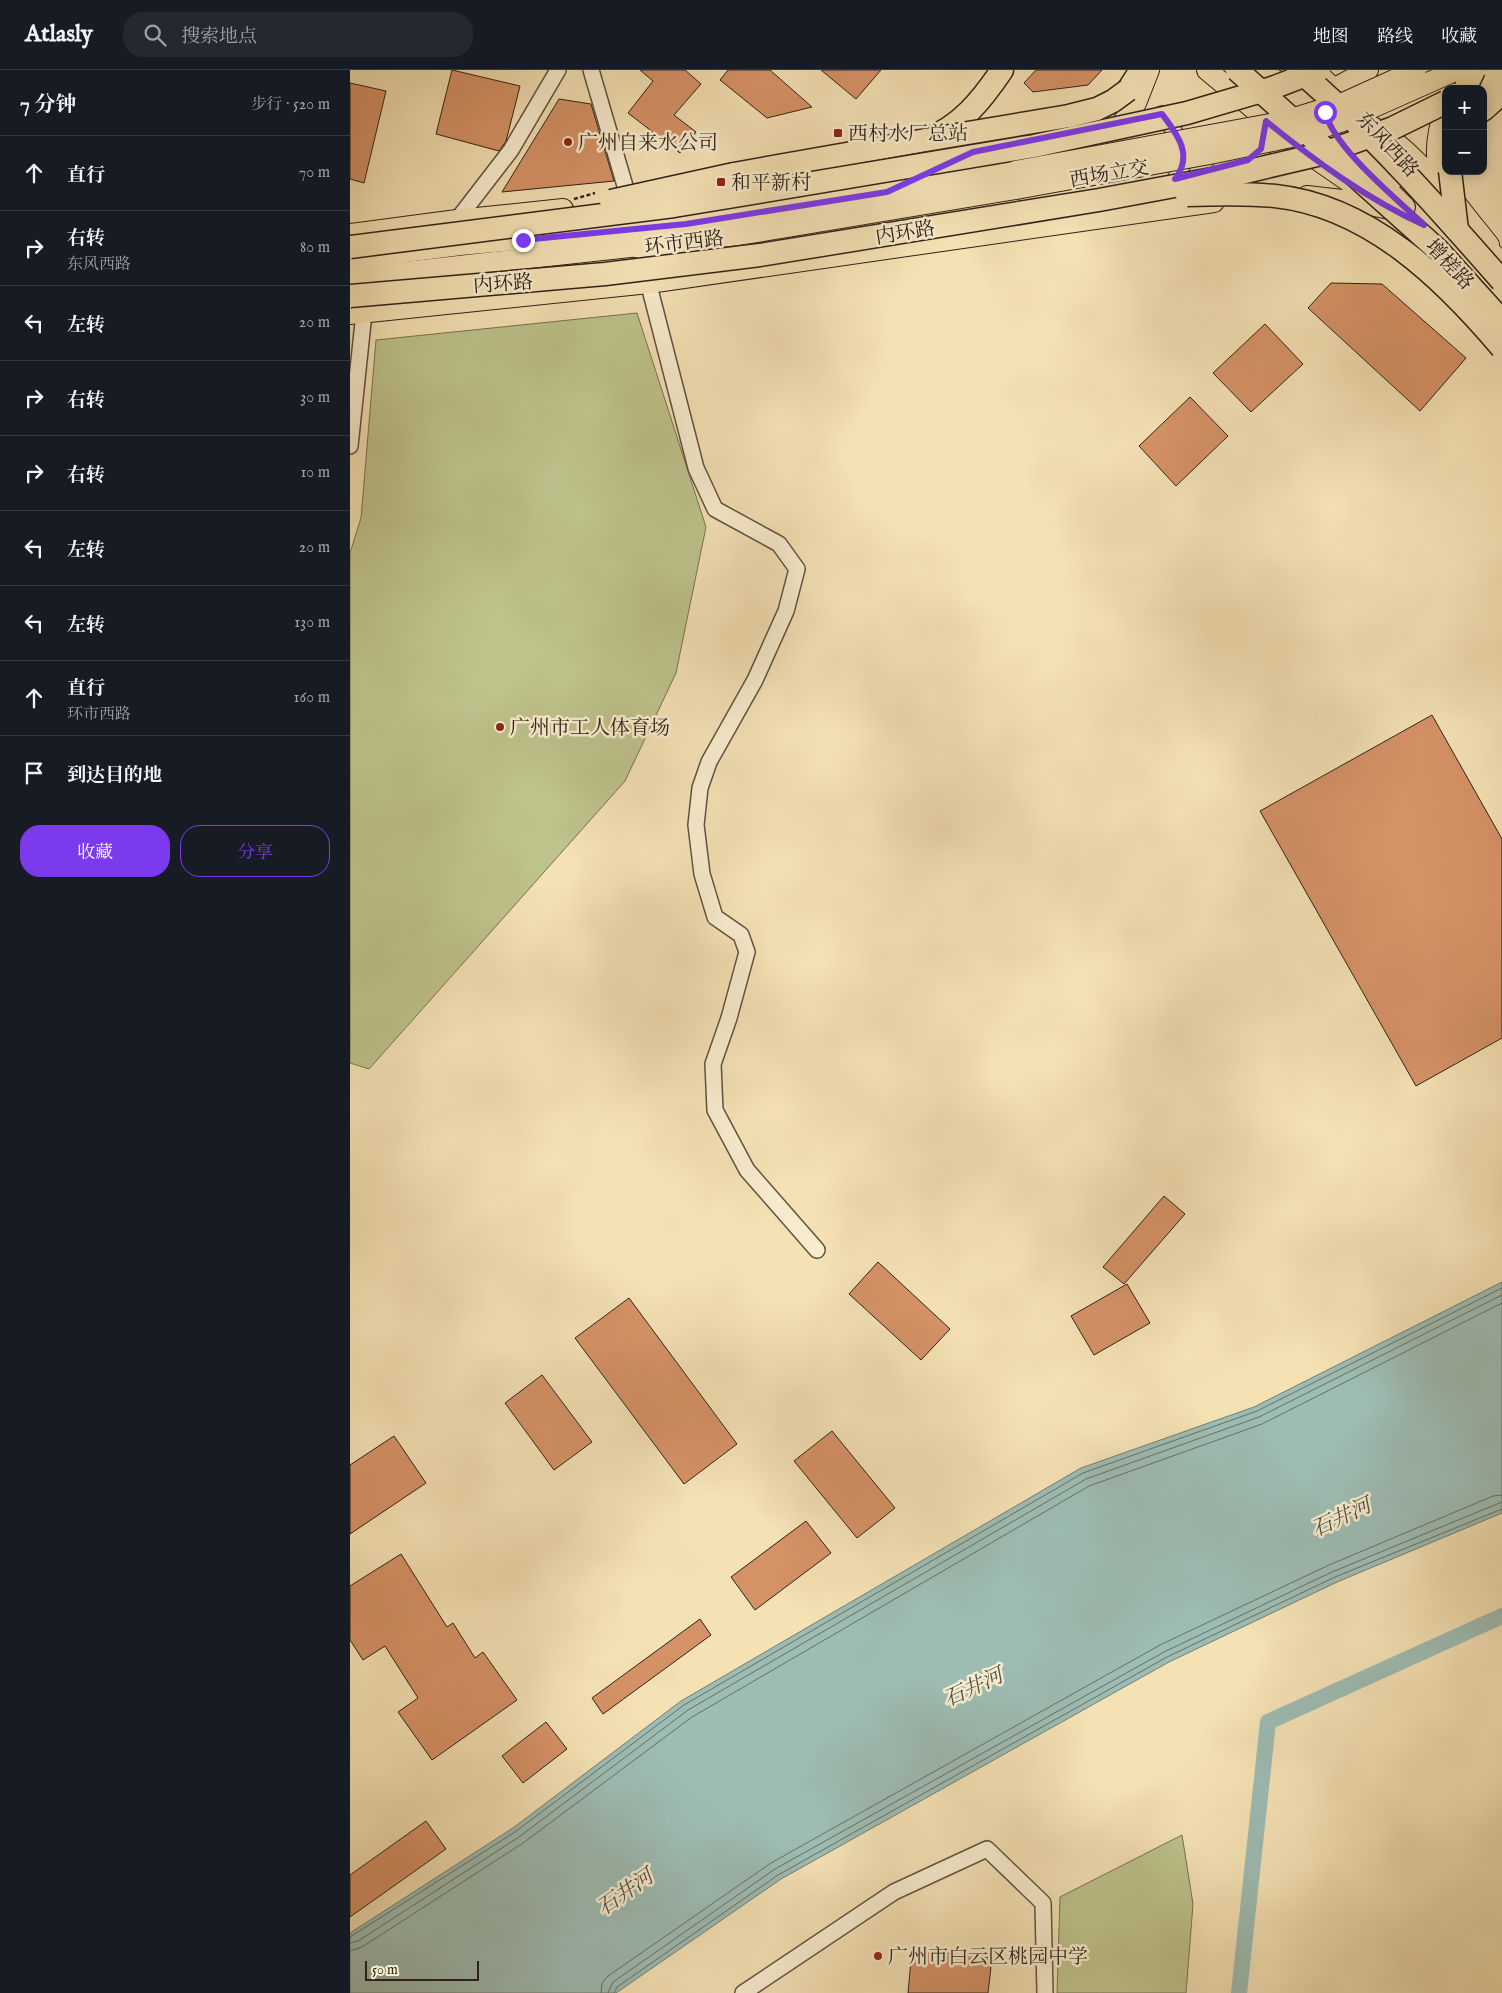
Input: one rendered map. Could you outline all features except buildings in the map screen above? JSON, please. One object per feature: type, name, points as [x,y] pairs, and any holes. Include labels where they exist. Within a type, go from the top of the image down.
[{"type":"highway","points":[[926,140],[942,134],[964,118],[1002,70]]},
{"type":"highway","points":[[463,232],[734,174],[1014,126],[1097,109],[1113,101],[1128,90],[1141,70]]},
{"type":"highway","name":"增槎路","points":[[1237,70],[1438,250],[1502,321]]},
{"type":"highway","name":"增槎路","points":[[1298,70],[1350,118],[1403,172],[1502,281]]},
{"type":"highway","points":[[350,247],[674,206],[1034,146],[1187,113],[1272,88],[1319,70]]},
{"type":"highway","points":[[1467,85],[1474,70]]},
{"type":"highway","points":[[1481,85],[1502,74]]},
{"type":"highway","points":[[1487,106],[1502,93]]},
{"type":"highway","name":"内环路","points":[[350,296],[595,275],[760,255],[1099,200],[1274,166],[1359,141],[1393,128],[1442,100]]},
{"type":"highway","points":[[1450,175],[1453,207],[1463,250],[1476,276],[1502,316]]},
{"type":"highway","points":[[1459,175],[1460,204],[1465,216],[1475,233],[1502,264]]},
{"type":"highway","points":[[760,255],[1182,196],[1214,194],[1277,196],[1330,210],[1377,232],[1400,247],[1436,278],[1502,348]]},
{"type":"main road","points":[[1123,122],[1136,103],[1149,70]]},
{"type":"main road","points":[[1207,70],[1355,195],[1387,213],[1430,250],[1502,331]]},
{"type":"main road","points":[[1262,70],[1357,143],[1403,172],[1450,234],[1502,292]]},
{"type":"main road","points":[[355,311],[455,304],[649,283],[884,240],[1175,179],[1248,160],[1261,149],[1266,121],[1268,97],[1262,70]]},
{"type":"main road","name":"东风西路","points":[[1314,70],[1334,79],[1371,126],[1403,172],[1502,264]]},
{"type":"main road","points":[[1368,70],[1334,79],[1326,100],[1328,121],[1359,161],[1424,225],[1502,307]]},
{"type":"main road","name":"西场立交","points":[[1016,180],[1281,122],[1343,103],[1416,70]]},
{"type":"main road","name":"西场立交","points":[[1016,180],[1210,154],[1296,136],[1340,122],[1457,70]]},
{"type":"main road","points":[[1469,85],[1496,70]]},
{"type":"main road","points":[[350,234],[463,232],[630,203],[806,179],[973,152],[1162,114],[1251,93],[1268,97],[1328,121],[1349,127],[1371,126],[1442,99]]},
{"type":"main road","points":[[1442,119],[1436,161],[1438,171],[1453,200]]},
{"type":"main road","points":[[1371,126],[1388,135],[1405,150],[1453,200],[1502,264]]},
{"type":"main road","points":[[887,192],[973,152]]},
{"type":"main road","points":[[1403,172],[1426,203],[1502,264]]},
{"type":"main road","name":"环市西路","points":[[350,259],[463,232],[686,224],[887,192],[1016,180]]},
{"type":"main road","name":"环市西路","points":[[350,278],[639,248],[747,234],[1016,180]]},
{"type":"main road","points":[[639,248],[693,254],[720,254],[1043,228],[1246,198],[1355,195]]},
{"type":"main road","points":[[630,203],[686,224]]},
{"type":"main road","points":[[1387,213],[1424,225]]},
{"type":"main road","points":[[455,304],[507,261]]},
{"type":"street","points":[[463,232],[558,70]]},
{"type":"street","points":[[591,70],[630,203]]},
{"type":"street","points":[[1422,70],[1426,81],[1442,93]]},
{"type":"street","points":[[1162,114],[1181,140],[1183,148],[1183,163],[1175,179]]},
{"type":"street","points":[[639,248],[696,468],[715,509],[779,544],[797,569],[786,612],[755,680],[709,762],[700,788],[696,826],[702,874],[715,917],[740,934],[747,952],[730,1018],[713,1064],[715,1110],[747,1170],[817,1250]]},
{"type":"street","points":[[350,446],[355,311]]},
{"type":"street","points":[[743,1993],[894,1892],[987,1849],[1043,1903],[1045,1993]]},
{"type":"green space","name":"广州市工人体育场","points":[[637,313],[706,527],[676,673],[625,781],[369,1069],[350,1063],[350,553],[361,518],[376,340]]},
{"type":"green space","points":[[1182,1835],[1193,1904],[1186,1993],[1057,1993],[1060,1897]]},
{"type":"water","name":"石井河","points":[[1502,1282],[1502,1513],[1337,1582],[1169,1662],[781,1879],[616,1993],[350,1993],[350,1933],[513,1828],[681,1701],[1081,1468],[1254,1407]]},
{"type":"waterway","points":[[1239,1993],[1268,1722],[1502,1616]]},
{"type":"place","name":"西村水厂总站","points":[[838,133]]},
{"type":"place","name":"广州自来水公司","points":[[568,142]]},
{"type":"place","name":"和平新村","points":[[721,182]]},
{"type":"place","name":"广州市工人体育场","points":[[500,727]]},
{"type":"place","name":"广州市白云区桃园中学","points":[[878,1956]]},
{"type":"route","points":[[523,240],[686,224],[754,215],[887,192],[973,152],[1162,114],[1181,140],[1183,148],[1183,163],[1175,179],[1248,160],[1261,149],[1266,131],[1266,121],[1303,150],[1359,189],[1408,218],[1424,225],[1338,139],[1327,120],[1325,112]]}]
